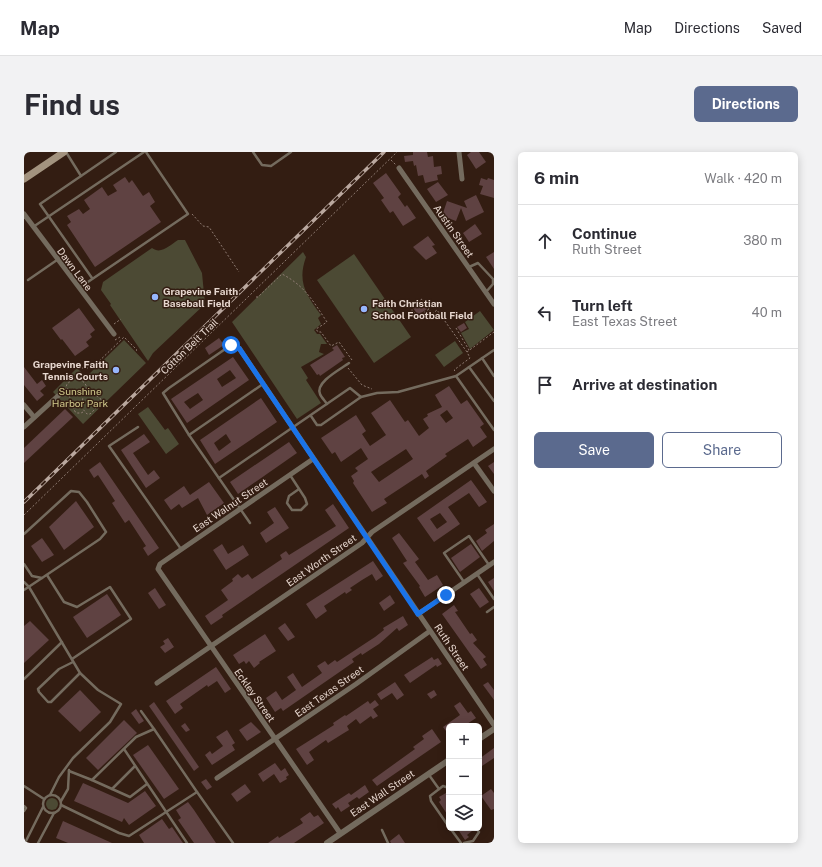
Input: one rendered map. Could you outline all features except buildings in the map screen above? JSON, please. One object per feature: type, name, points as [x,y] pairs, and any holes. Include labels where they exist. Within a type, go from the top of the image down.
[{"type":"main road","points":[[24,180],[65,152]]},
{"type":"street","points":[[460,152],[462,178]]},
{"type":"street","name":"Austin Street","points":[[399,168],[494,304]]},
{"type":"street","name":"Dawn Lane","points":[[24,214],[114,334]]},
{"type":"street","name":"Ruth Street","points":[[231,345],[239,348],[264,384],[313,459],[494,725]]},
{"type":"street","points":[[24,427],[60,394]]},
{"type":"street","points":[[24,405],[34,417]]},
{"type":"street","name":"East Worth Street","points":[[157,683],[362,543],[372,532],[494,449]]},
{"type":"street","name":"East Walnut Street","points":[[158,566],[313,459]]},
{"type":"street","points":[[474,463],[494,491]]},
{"type":"street","points":[[418,614],[492,564]]},
{"type":"street","name":"Eckley Street","points":[[158,566],[160,572],[210,646],[340,833]]},
{"type":"street","name":"East Texas Street","points":[[217,778],[275,740],[430,631]]},
{"type":"street","points":[[482,737],[494,728]]},
{"type":"street","name":"East Wall Street","points":[[326,843],[446,762]]},
{"type":"lane","points":[[65,152],[81,176]]},
{"type":"lane","points":[[92,278],[40,204],[116,152]]},
{"type":"lane","points":[[33,227],[145,152],[188,214],[78,288]]},
{"type":"lane","points":[[253,152],[262,165],[271,166],[291,152]]},
{"type":"lane","points":[[28,280],[57,260]]},
{"type":"lane","points":[[469,268],[478,263],[493,280],[494,283],[486,292]]},
{"type":"lane","points":[[231,345],[164,393],[189,435],[250,523]]},
{"type":"lane","points":[[310,416],[317,425],[321,425],[361,397],[377,393],[398,392],[456,376],[494,350]]},
{"type":"lane","points":[[482,358],[494,376]]},
{"type":"lane","points":[[327,404],[319,393],[320,386],[327,378],[349,363]]},
{"type":"lane","points":[[468,367],[494,401]]},
{"type":"lane","points":[[456,376],[494,430]]},
{"type":"lane","points":[[189,435],[264,384]]},
{"type":"lane","points":[[219,478],[350,388],[361,397]]},
{"type":"lane","points":[[138,427],[109,446],[181,550]]},
{"type":"lane","points":[[290,475],[299,489],[307,504],[301,510],[292,510],[287,503],[289,496],[299,489]]},
{"type":"lane","points":[[24,534],[71,491],[79,492],[83,496],[106,532],[100,539],[24,590]]},
{"type":"lane","points":[[464,582],[444,553],[470,536],[492,564]]},
{"type":"lane","points":[[24,564],[32,576],[42,578]]},
{"type":"lane","points":[[477,574],[494,599]]},
{"type":"lane","points":[[47,575],[64,602],[77,607],[110,587],[131,619],[73,661],[56,671],[38,689],[38,692],[48,702],[51,702],[80,673]]},
{"type":"lane","points":[[24,582],[29,587],[80,673],[98,690],[120,704],[110,722],[73,758],[59,777],[50,795],[44,800],[43,806],[25,843]]},
{"type":"lane","points":[[486,612],[494,607]]},
{"type":"lane","points":[[24,679],[62,642]]},
{"type":"lane","points":[[141,711],[233,843]]},
{"type":"lane","points":[[92,780],[136,737],[154,729]]},
{"type":"lane","points":[[124,749],[187,843]]},
{"type":"lane","points":[[38,843],[54,812],[60,808],[68,789],[68,766]]},
{"type":"lane","points":[[112,788],[135,766]]},
{"type":"lane","points":[[69,771],[112,788],[130,797],[147,784]]},
{"type":"lane","points":[[429,774],[439,789]]},
{"type":"lane","points":[[24,786],[44,800]]},
{"type":"lane","points":[[446,787],[443,786],[430,796],[431,801],[446,823]]},
{"type":"lane","points":[[50,795],[56,796],[61,803],[126,836],[133,834],[197,792]]},
{"type":"lane","points":[[24,806],[26,808],[24,811]]},
{"type":"lane","points":[[43,806],[47,812],[54,812]]},
{"type":"lane","points":[[382,830],[388,843]]},
{"type":"lane","points":[[452,831],[460,843]]},
{"type":"lane","points":[[464,843],[474,842],[478,831]]},
{"type":"path","name":"Cotton Belt Trail","points":[[24,515],[397,152]]},
{"type":"path","points":[[390,159],[399,168]]},
{"type":"path","points":[[188,214],[193,214],[202,226],[209,227],[240,272]]},
{"type":"path","points":[[256,297],[258,297],[282,274],[291,279],[309,294],[327,322],[316,329],[318,332],[321,332],[331,346],[339,342],[355,364]]},
{"type":"path","points":[[429,309],[419,316],[412,311],[412,306],[422,299],[429,309],[432,314],[438,310],[470,358],[454,370],[456,376]]},
{"type":"path","points":[[108,328],[121,319]]},
{"type":"path","points":[[456,328],[470,350]]},
{"type":"path","points":[[467,352],[494,332]]},
{"type":"path","points":[[82,368],[92,368],[124,337],[137,350],[135,352]]},
{"type":"path","points":[[348,368],[362,385],[377,393]]},
{"type":"path","points":[[84,411],[81,413],[76,413],[70,403],[67,388],[69,381],[73,379],[82,381],[87,387],[87,390],[100,398],[102,402],[93,412],[87,414],[82,408],[82,401],[83,395],[87,390]]},
{"type":"path","points":[[72,405],[82,401]]},
{"type":"green space","name":"Grapevine Faith Baseball Field","points":[[178,240],[185,240],[202,273],[205,304],[153,353],[148,361],[101,290],[103,282],[152,248],[155,250],[162,250]]},
{"type":"green space","points":[[303,252],[306,257],[302,274],[304,288],[321,315],[318,318],[321,324],[314,330],[317,334],[320,334],[327,344],[321,344],[319,352],[324,354],[301,367],[308,378],[306,380],[321,403],[297,419],[232,322]]},
{"type":"green space","name":"Faith Christian School Football Field","points":[[354,254],[411,337],[374,363],[317,280]]},
{"type":"green space","points":[[480,311],[494,330],[470,349],[461,333],[469,329],[465,322]]},
{"type":"green space","name":"Sunshine Harbor Park","points":[[124,340],[146,363],[83,424],[53,392],[77,368],[86,377]]},
{"type":"green space","points":[[455,341],[463,353],[444,367],[435,355]]},
{"type":"green space","points":[[148,407],[165,430],[168,428],[179,444],[166,454],[138,414]]},
{"type":"green space","points":[[50,798],[54,798],[58,804],[54,810],[50,810],[46,806],[46,802]]},
{"type":"railway","points":[[24,502],[384,152]]},
{"type":"place","name":"Grapevine Faith Baseball Field","points":[[155,297]]},
{"type":"place","name":"Faith Christian School Football Field","points":[[364,309]]},
{"type":"place","name":"Grapevine Faith Tennis Courts","points":[[116,370]]},
{"type":"route","points":[[231,345],[235,345],[239,348],[418,614],[446,595]]}]
